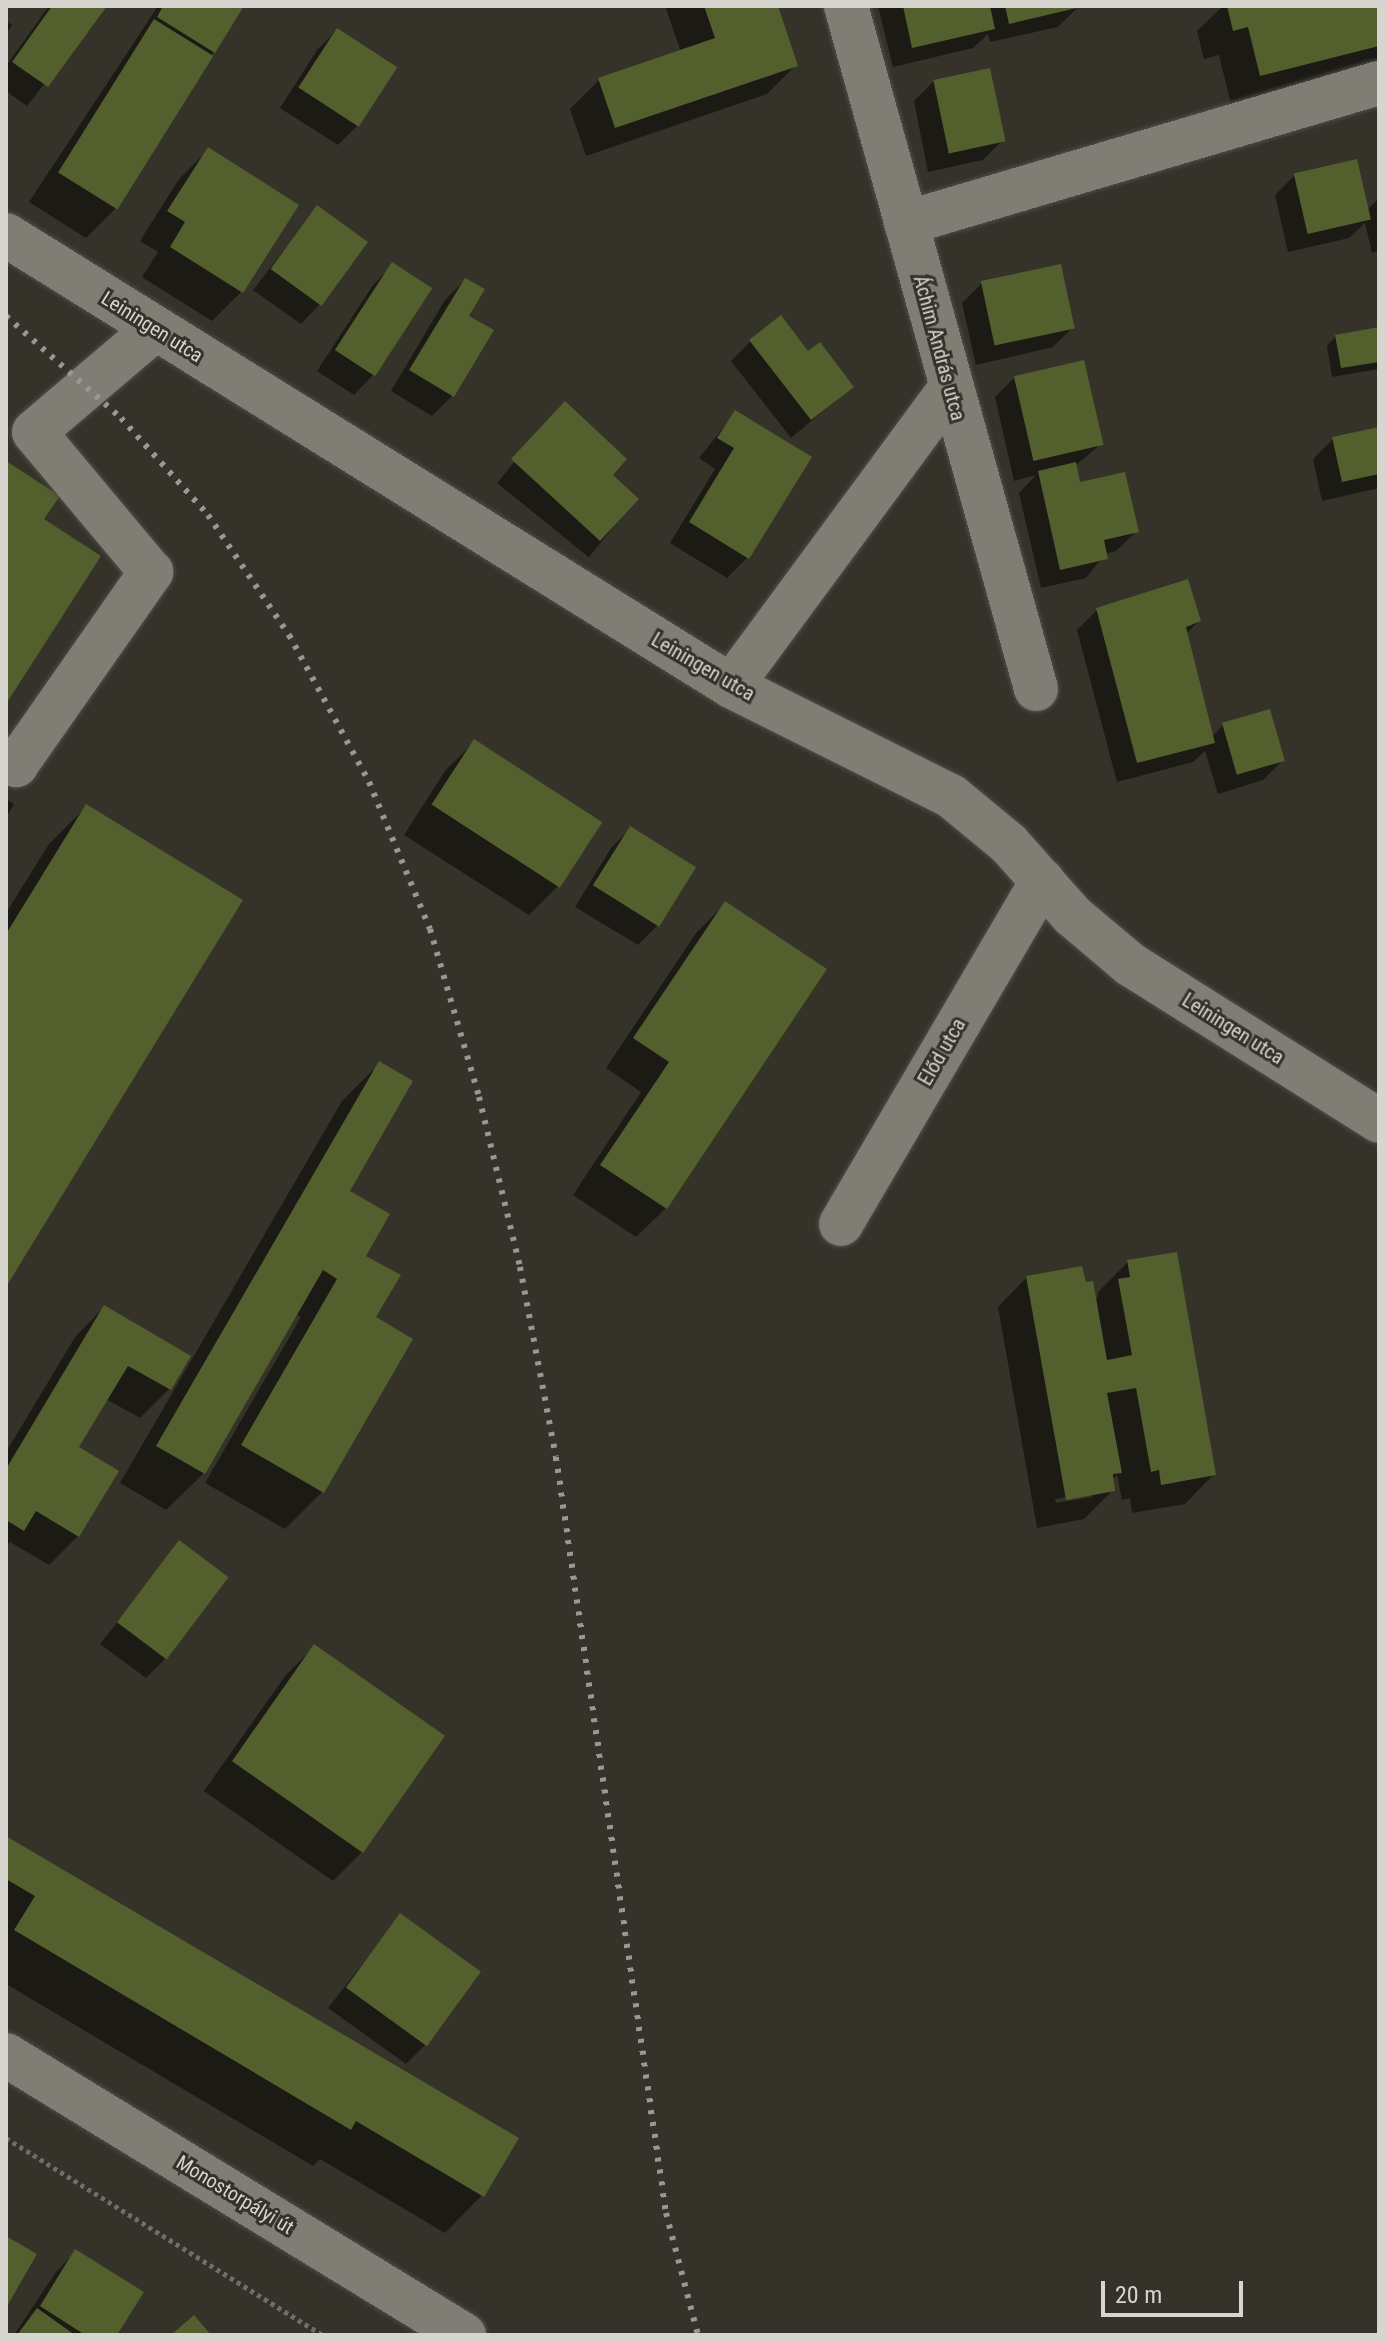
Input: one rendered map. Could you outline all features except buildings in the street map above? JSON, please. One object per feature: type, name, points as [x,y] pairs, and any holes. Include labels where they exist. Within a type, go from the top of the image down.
[{"type":"street","name":"Áchim András utca","points":[[846,6],[949,390],[1036,689]]},
{"type":"street","points":[[906,223],[1379,83]]},
{"type":"street","name":"Leiningen utca","points":[[6,235],[731,686],[951,796],[1009,844],[1073,916],[1130,964],[1379,1121]]},
{"type":"street","points":[[6,759],[16,765],[151,572],[34,432],[155,329]]},
{"type":"street","points":[[731,686],[949,390]]},
{"type":"street","name":"Előd utca","points":[[841,1224],[1042,881]]},
{"type":"street","name":"Monostorpályi út","points":[[6,2055],[464,2335]]},
{"type":"path","points":[[6,2138],[323,2335]]},
{"type":"railway","points":[[6,316],[121,418],[208,515],[289,635],[369,782],[430,929],[479,1097],[520,1267],[556,1457],[666,2213],[698,2335]]}]
